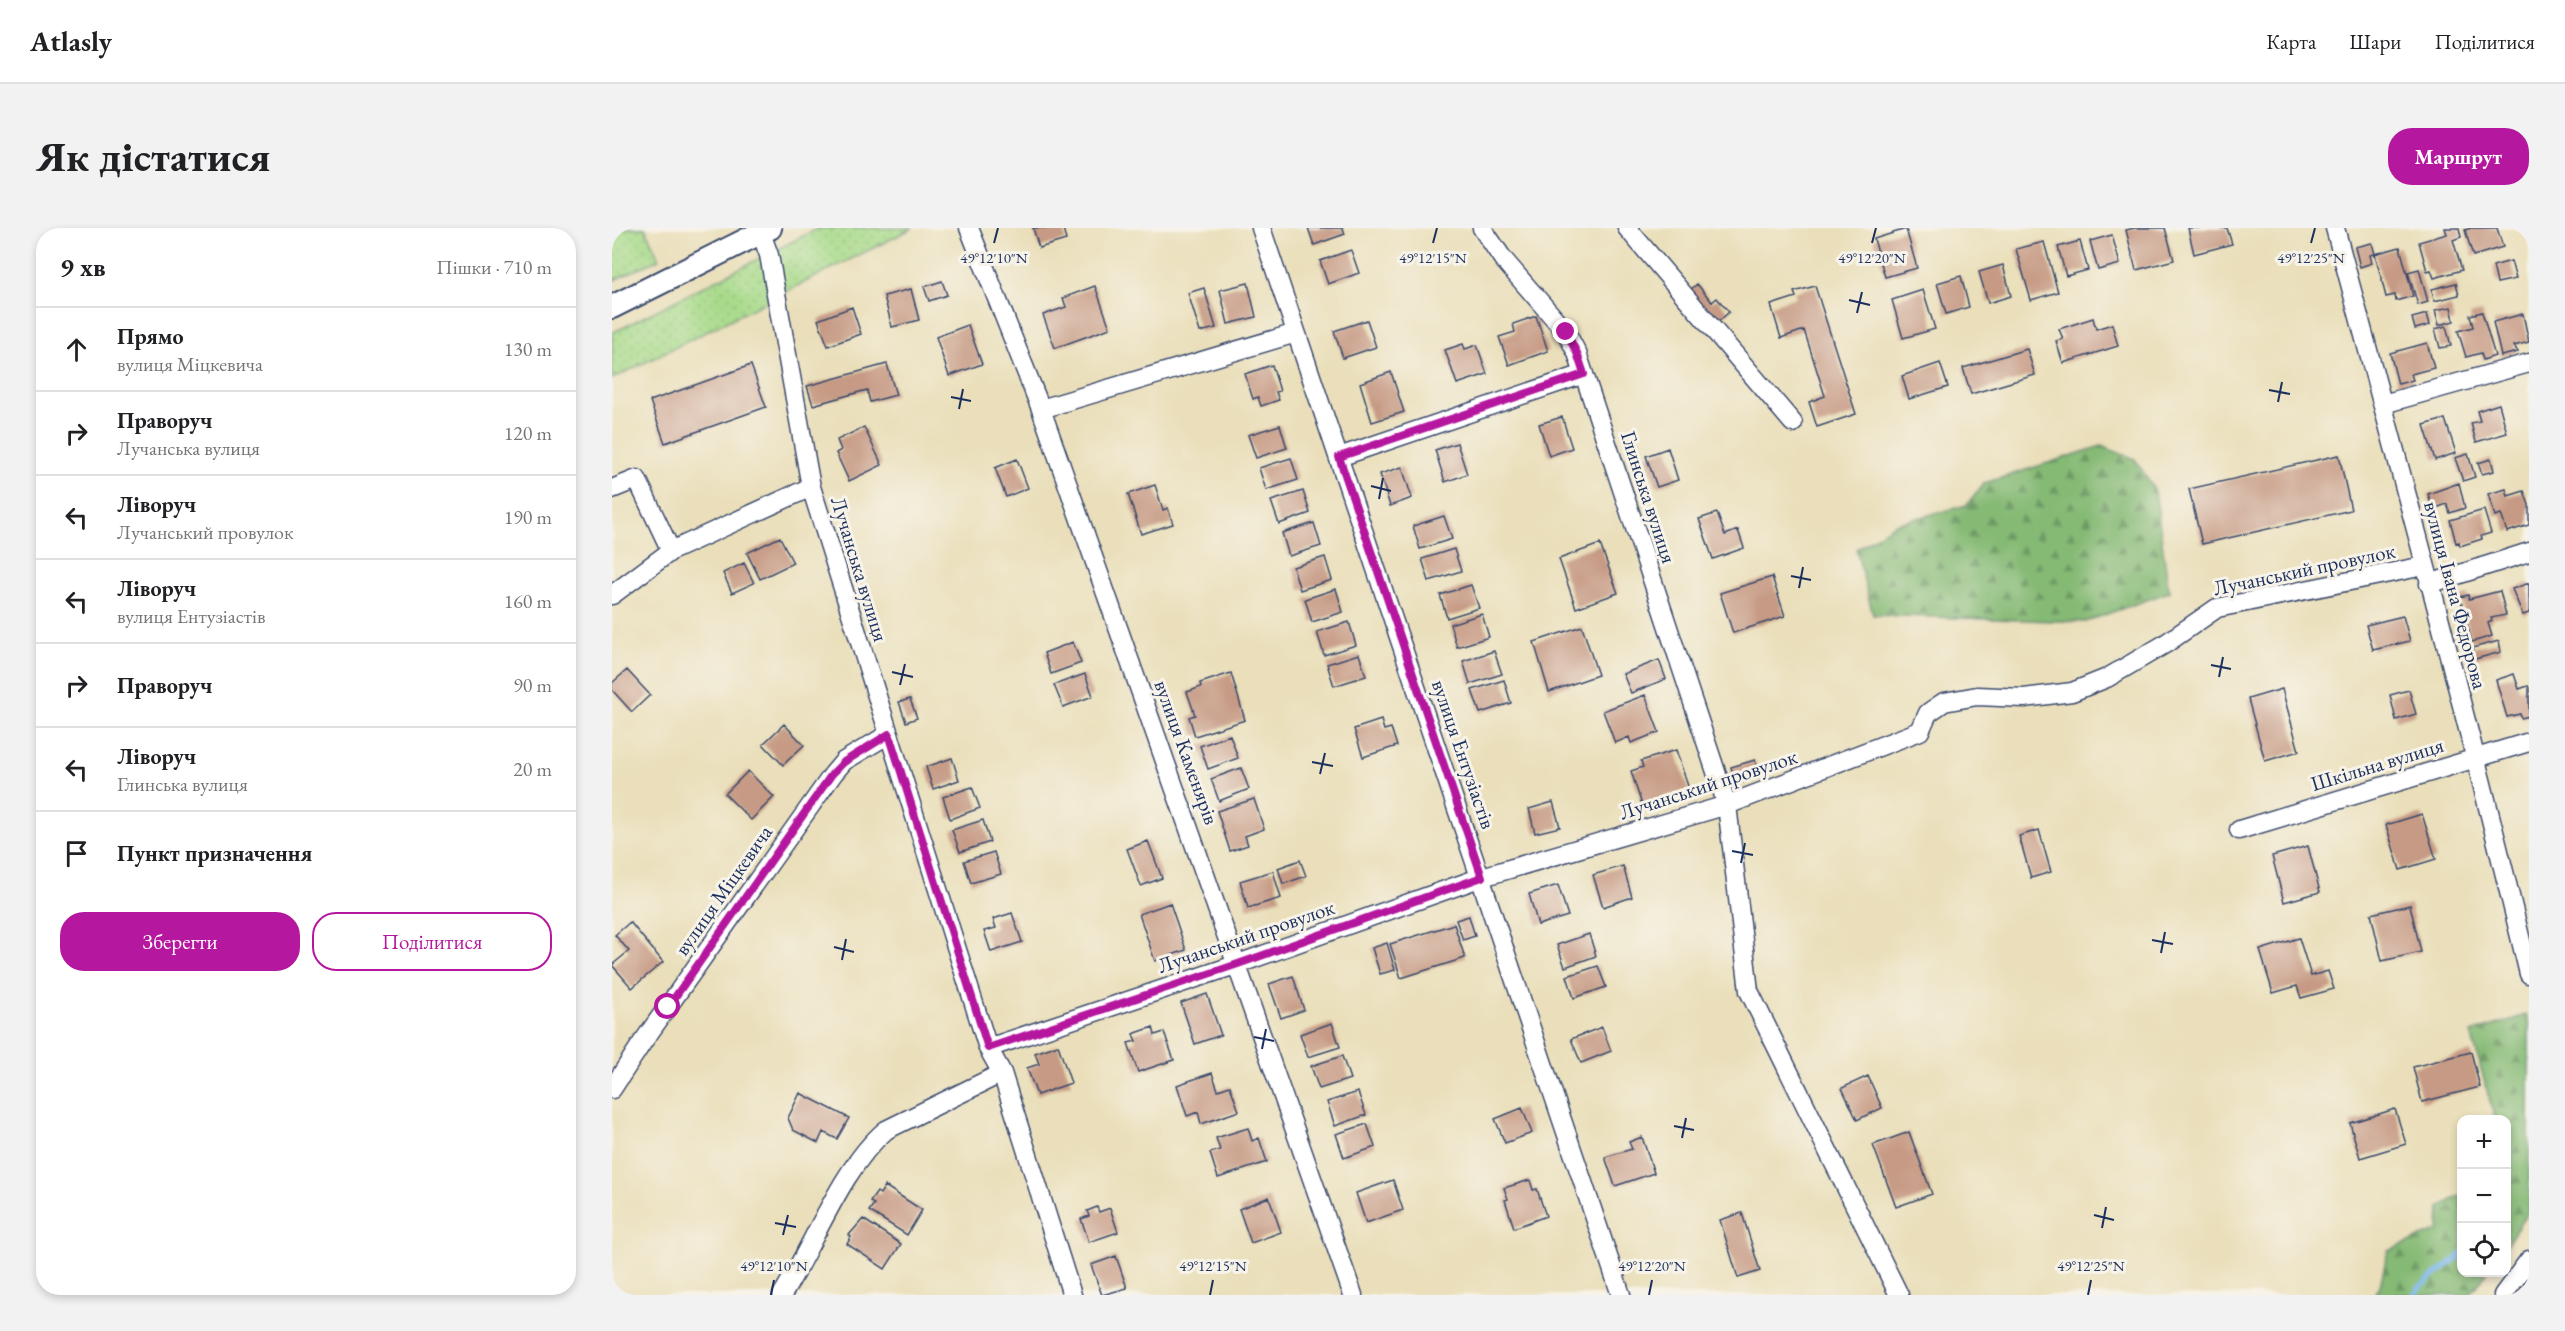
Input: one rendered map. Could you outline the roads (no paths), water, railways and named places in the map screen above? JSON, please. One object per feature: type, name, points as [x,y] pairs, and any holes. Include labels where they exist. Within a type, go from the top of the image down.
[{"type":"main road","points":[[612,307],[766,231]]},
{"type":"street","name":"вулиця Каменярів","points":[[969,228],[1041,409],[1353,1295]]},
{"type":"street","name":"вулиця Ентузіастів","points":[[1261,228],[1482,877],[1621,1295]]},
{"type":"street","name":"Глинська вулиця","points":[[1482,228],[1503,259],[1566,332],[1577,353],[1727,806],[1749,991],[1899,1295]]},
{"type":"street","points":[[1627,228],[1793,423]]},
{"type":"street","name":"вулиця Івана Федорова","points":[[2337,228],[2427,575],[2477,756],[2529,974]]},
{"type":"street","name":"Лучанська вулиця","points":[[766,231],[811,487],[988,1048],[1002,1073],[1072,1295]]},
{"type":"street","points":[[1041,409],[1296,333]]},
{"type":"street","points":[[2383,404],[2529,363]]},
{"type":"street","points":[[1339,457],[1584,374]]},
{"type":"street","points":[[612,489],[637,479],[670,550]]},
{"type":"street","points":[[612,595],[670,550],[811,487]]},
{"type":"street","name":"Лучанський провулок","points":[[988,1048],[1238,964],[1482,877],[1727,806],[1920,731],[1928,713],[1944,702],[1977,696],[2024,698],[2072,692],[2107,678],[2165,644],[2217,608],[2427,575],[2529,552]]},
{"type":"street","name":"вулиця Міцкевича","points":[[612,1089],[832,774],[844,762],[889,734]]},
{"type":"street","name":"Шкільна вулиця","points":[[2239,830],[2529,742]]},
{"type":"street","points":[[782,1295],[848,1177],[873,1141],[886,1130],[1002,1073]]},
{"type":"street","points":[[2503,1295],[2529,1260]]},
{"type":"waterway","points":[[2414,1295],[2419,1288],[2457,1258]]}]
